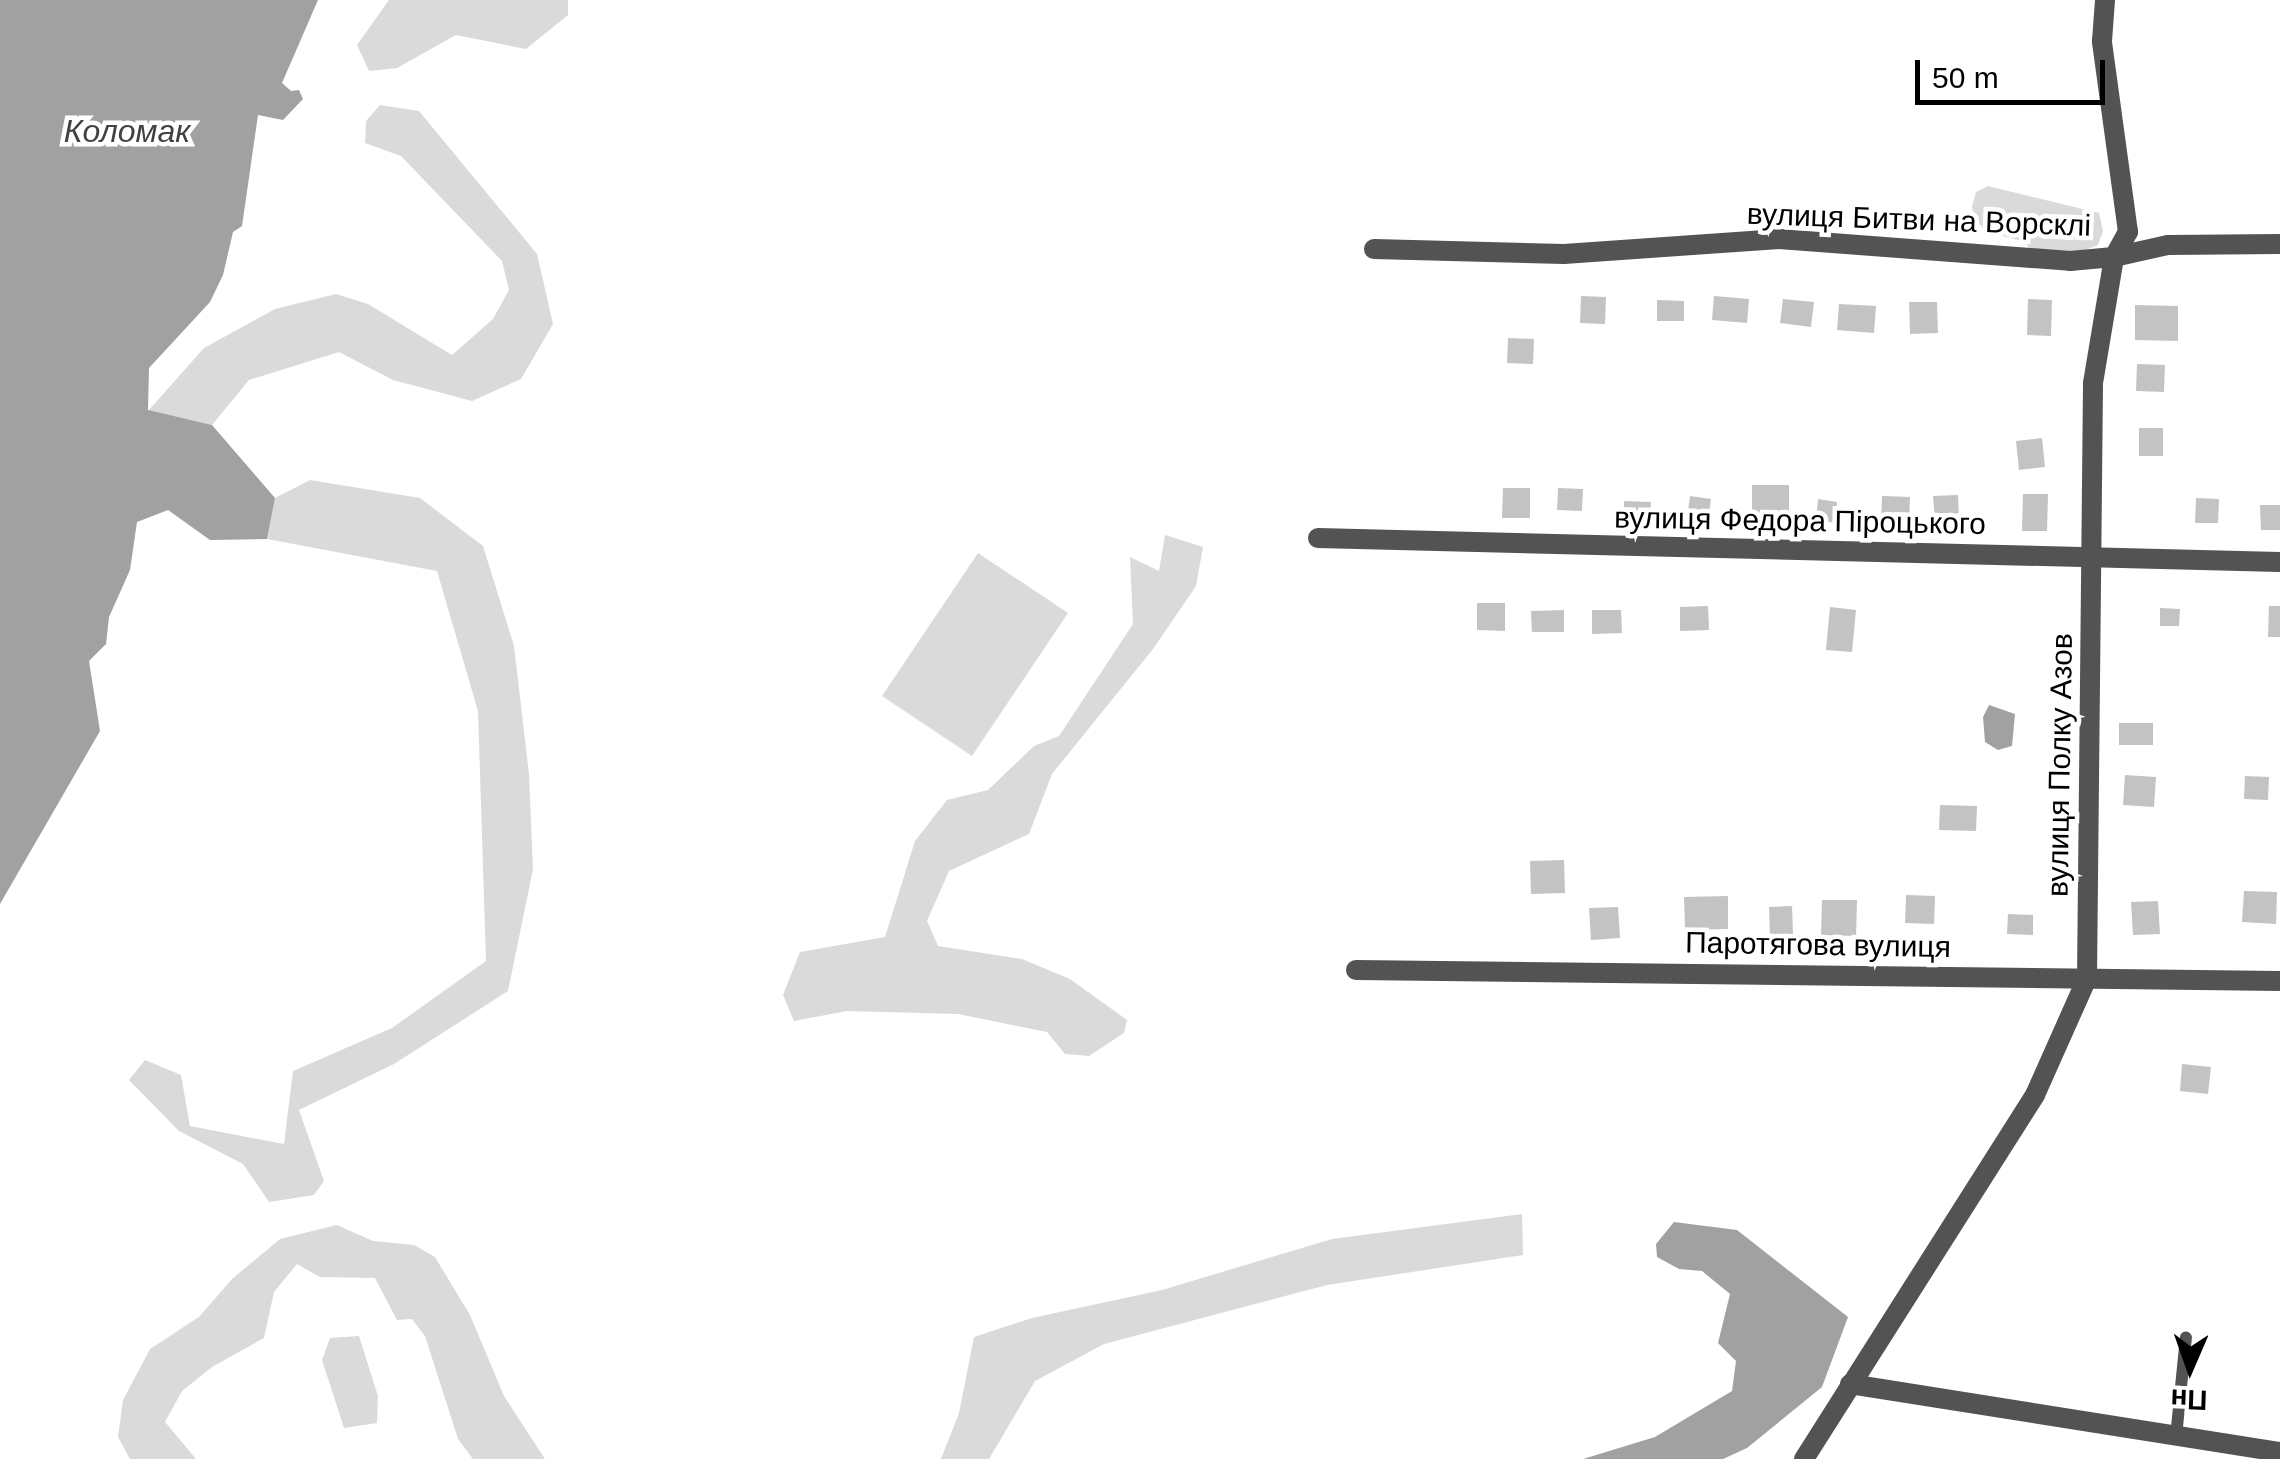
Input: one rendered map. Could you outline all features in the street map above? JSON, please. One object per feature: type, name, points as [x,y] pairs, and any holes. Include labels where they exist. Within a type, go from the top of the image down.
[{"type":"street","name":"вулиця Полку Азов","points":[[1804,1459],[2035,1094],[2087,978],[2093,383],[2114,258],[2128,232],[2102,41],[2106,0]]},
{"type":"street","name":"вулиця Битви на Ворсклі","points":[[1374,248],[1564,254],[1779,239],[2070,262],[2114,258],[2168,244],[2280,244]]},
{"type":"street","name":"вулиця Федора Піроцького","points":[[1318,538],[2280,562]]},
{"type":"street","name":"Паротягова вулиця","points":[[1356,970],[2280,981]]},
{"type":"street","points":[[1850,1384],[2278,1454]]},
{"type":"lane","points":[[2176,1437],[2186,1337]]},
{"type":"shaded area","points":[[389,0],[568,0],[568,15],[526,49],[456,35],[397,68],[369,71],[357,45]]},
{"type":"shaded area","points":[[380,105],[419,111],[537,254],[553,324],[521,379],[472,401],[393,380],[339,352],[249,380],[212,425],[148,411],[204,348],[275,309],[336,294],[368,304],[452,355],[493,319],[509,290],[502,261],[401,156],[365,143],[366,121]]},
{"type":"shaded area","points":[[1988,186],[2099,213],[2103,231],[2098,245],[2074,254],[2031,251],[2025,242],[1988,232],[1974,220],[1972,206],[1976,192]]},
{"type":"shaded area","points":[[310,480],[420,498],[483,546],[514,646],[529,774],[533,869],[508,991],[394,1064],[299,1110],[324,1181],[314,1195],[269,1202],[243,1164],[179,1131],[129,1080],[145,1060],[181,1075],[190,1126],[284,1144],[293,1071],[392,1028],[486,961],[478,711],[437,571],[267,539],[275,498]]},
{"type":"shaded area","points":[[1165,535],[1203,547],[1196,586],[1153,649],[1052,774],[1029,834],[949,871],[927,921],[938,946],[1022,959],[1070,979],[1127,1020],[1124,1033],[1089,1056],[1065,1054],[1047,1032],[958,1014],[847,1011],[794,1021],[783,995],[800,952],[885,937],[915,841],[947,800],[988,790],[1034,746],[1059,736],[1133,624],[1130,557],[1159,571]]},
{"type":"shaded area","points":[[978,553],[1068,613],[972,756],[882,696]]},
{"type":"shaded area","points":[[1522,1214],[1523,1255],[1327,1285],[1104,1344],[1035,1381],[989,1459],[941,1459],[959,1413],[974,1337],[1032,1318],[1162,1290],[1332,1239]]},
{"type":"shaded area","points":[[337,1225],[373,1241],[414,1245],[435,1257],[470,1315],[504,1396],[545,1459],[473,1459],[458,1439],[425,1336],[412,1319],[397,1320],[375,1278],[320,1277],[297,1264],[274,1292],[264,1338],[212,1367],[182,1391],[165,1422],[196,1459],[130,1459],[118,1437],[123,1400],[150,1349],[199,1317],[232,1279],[280,1239]]},
{"type":"shaded area","points":[[359,1336],[378,1396],[377,1423],[344,1428],[322,1360],[330,1338]]},
{"type":"water","name":"Коломак","points":[[0,0],[318,0],[282,83],[291,91],[299,90],[303,99],[283,120],[258,115],[242,226],[233,232],[223,275],[210,302],[149,368],[148,410],[212,425],[275,498],[267,539],[210,540],[168,510],[137,522],[130,570],[109,617],[106,644],[89,661],[100,731],[0,904]]},
{"type":"water","points":[[1989,705],[2015,714],[2012,746],[1998,750],[1985,742],[1983,717]]},
{"type":"water","points":[[1674,1222],[1737,1230],[1848,1317],[1822,1387],[1747,1448],[1723,1459],[1583,1459],[1655,1437],[1732,1391],[1736,1361],[1718,1343],[1730,1294],[1702,1271],[1679,1269],[1657,1257],[1656,1244]]},
{"type":"building","points":[[1581,296],[1606,297],[1605,324],[1580,323]]},
{"type":"building","points":[[1714,296],[1749,299],[1747,323],[1712,320]]},
{"type":"building","points":[[1783,299],[1814,302],[1811,327],[1780,323]]},
{"type":"building","points":[[2028,299],[2052,300],[2051,336],[2027,335]]},
{"type":"building","points":[[1657,300],[1684,301],[1684,321],[1657,321]]},
{"type":"building","points":[[1909,302],[1937,302],[1938,333],[1910,334]]},
{"type":"building","points":[[1839,304],[1876,306],[1874,333],[1837,330]]},
{"type":"building","points":[[2135,305],[2178,306],[2178,341],[2135,340]]},
{"type":"building","points":[[1508,338],[1534,339],[1533,364],[1507,363]]},
{"type":"building","points":[[2137,364],[2165,365],[2164,392],[2136,391]]},
{"type":"building","points":[[2139,428],[2163,428],[2163,456],[2139,456]]},
{"type":"building","points":[[2042,438],[2045,467],[2019,470],[2016,441]]},
{"type":"building","points":[[1752,485],[1789,485],[1789,522],[1752,522]]},
{"type":"building","points":[[1503,488],[1530,488],[1530,518],[1502,518]]},
{"type":"building","points":[[1558,488],[1583,489],[1582,511],[1557,510]]},
{"type":"building","points":[[2023,494],[2048,494],[2047,531],[2022,531]]},
{"type":"building","points":[[1958,495],[1959,519],[1935,520],[1933,496]]},
{"type":"building","points":[[1690,496],[1711,499],[1708,521],[1687,519]]},
{"type":"building","points":[[1882,496],[1910,497],[1909,523],[1881,522]]},
{"type":"building","points":[[2196,498],[2219,499],[2218,523],[2195,523]]},
{"type":"building","points":[[1818,499],[1837,502],[1835,523],[1816,520]]},
{"type":"building","points":[[1624,501],[1651,502],[1650,520],[1624,519]]},
{"type":"building","points":[[2260,505],[2280,505],[2280,530],[2261,530]]},
{"type":"building","points":[[1477,603],[1505,603],[1505,631],[1477,630]]},
{"type":"building","points":[[1708,606],[1709,630],[1680,631],[1680,607]]},
{"type":"building","points":[[2269,606],[2280,606],[2280,637],[2268,637]]},
{"type":"building","points":[[1830,607],[1856,610],[1852,652],[1826,650]]},
{"type":"building","points":[[2160,608],[2180,609],[2179,626],[2160,626]]},
{"type":"building","points":[[1564,610],[1564,632],[1532,632],[1531,611]]},
{"type":"building","points":[[1592,610],[1621,610],[1622,633],[1592,634]]},
{"type":"building","points":[[2119,723],[2153,723],[2153,745],[2119,745]]},
{"type":"building","points":[[2125,775],[2156,777],[2154,807],[2123,805]]},
{"type":"building","points":[[2245,776],[2269,777],[2268,800],[2244,799]]},
{"type":"building","points":[[1940,805],[1977,806],[1976,831],[1939,830]]},
{"type":"building","points":[[1564,860],[1565,893],[1531,894],[1530,861]]},
{"type":"building","points":[[2244,891],[2277,892],[2276,924],[2242,922]]},
{"type":"building","points":[[1906,895],[1935,896],[1934,924],[1905,923]]},
{"type":"building","points":[[1728,896],[1728,929],[1685,930],[1684,897]]},
{"type":"building","points":[[1822,900],[1857,900],[1856,936],[1821,935]]},
{"type":"building","points":[[2158,901],[2160,934],[2133,935],[2131,902]]},
{"type":"building","points":[[1792,906],[1793,936],[1770,936],[1769,907]]},
{"type":"building","points":[[1618,907],[1620,938],[1591,940],[1589,908]]},
{"type":"building","points":[[2008,914],[2033,915],[2033,935],[2007,934]]},
{"type":"building","points":[[2182,1064],[2211,1067],[2208,1094],[2180,1091]]}]
